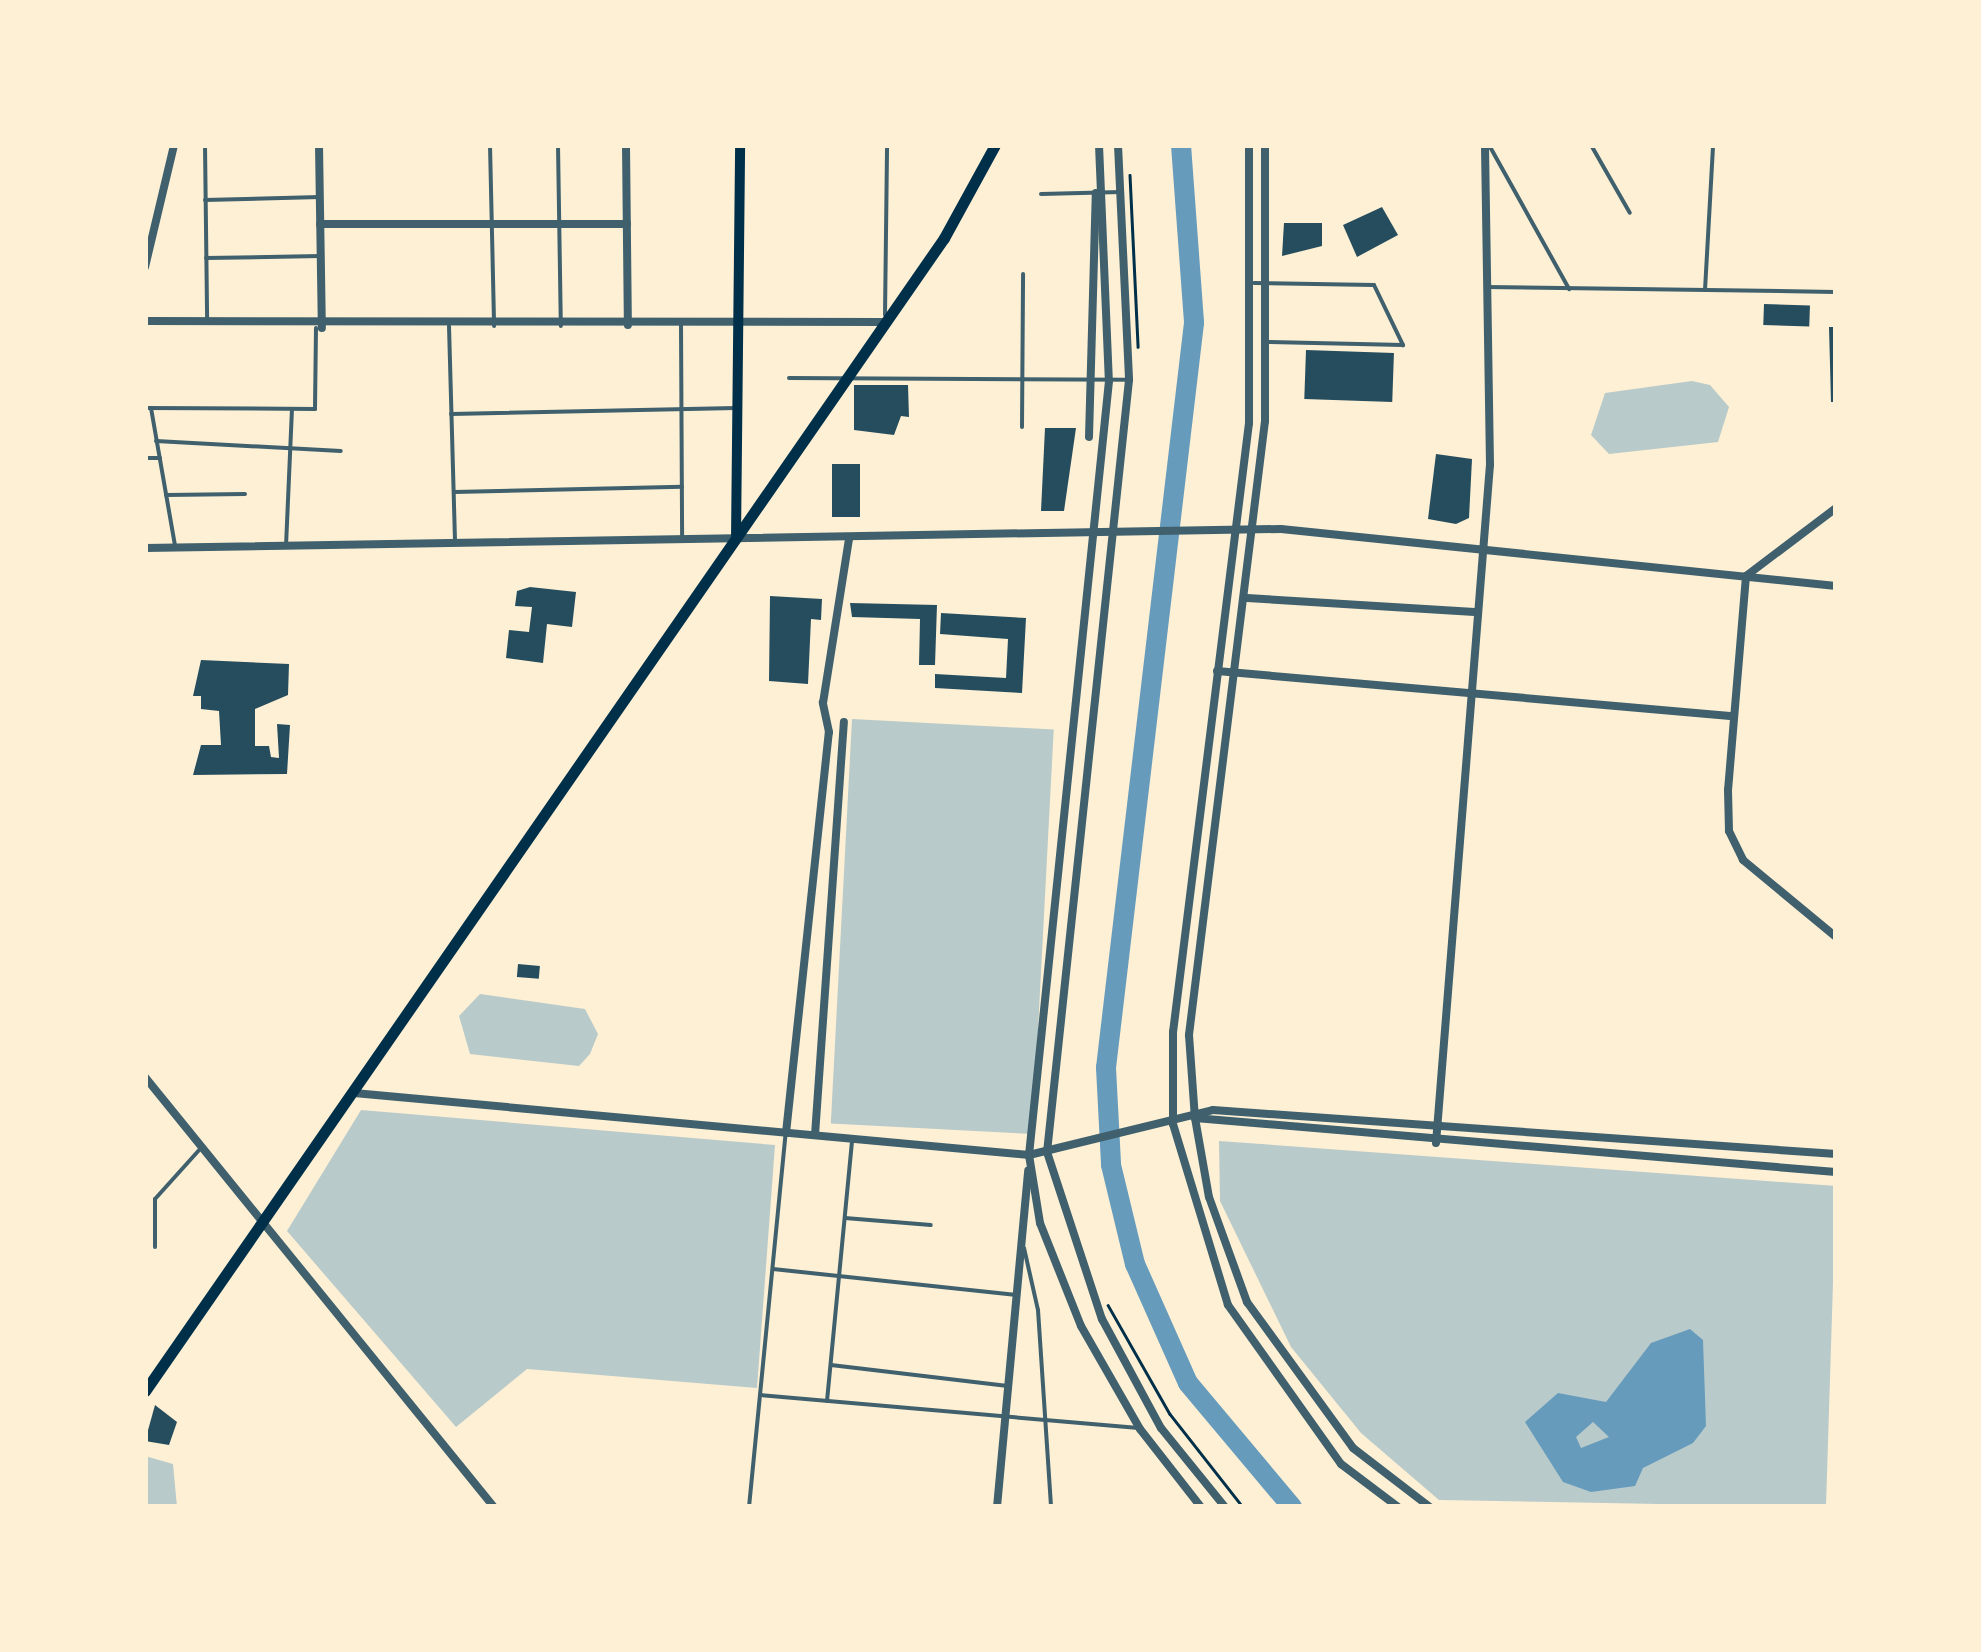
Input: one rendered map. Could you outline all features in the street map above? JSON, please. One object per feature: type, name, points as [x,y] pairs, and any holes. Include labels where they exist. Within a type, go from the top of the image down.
[{"type":"main road","points":[[736,540],[740,145]]},
{"type":"main road","points":[[145,1391],[263,1226],[885,322],[995,145]]},
{"type":"street","points":[[145,267],[174,145]]},
{"type":"street","points":[[319,328],[320,145]]},
{"type":"street","points":[[626,145],[628,325]]},
{"type":"street","points":[[997,1507],[1054,852],[1096,534],[1109,381],[1099,145]]},
{"type":"street","points":[[1118,145],[1129,380],[1116,534],[1074,855],[1046,1152],[1080,1269],[1161,1428],[1224,1507]]},
{"type":"street","points":[[1248,145],[1254,283],[1237,530],[1173,1032],[1173,1124],[1228,1305],[1341,1464],[1398,1507]]},
{"type":"street","points":[[1265,145],[1270,285],[1257,530],[1189,1035],[1195,1118],[1209,1197],[1267,1334],[1353,1448],[1430,1507]]},
{"type":"street","points":[[1436,1143],[1465,692],[1482,546],[1487,145]]},
{"type":"street","points":[[1088,437],[1101,193]]},
{"type":"street","points":[[320,224],[627,224]]},
{"type":"street","points":[[145,321],[319,328],[885,322]]},
{"type":"street","points":[[1836,508],[1746,576],[1730,716],[1731,840],[1770,886],[1836,937]]},
{"type":"street","points":[[145,548],[1257,530],[1482,546],[1836,586]]},
{"type":"street","points":[[786,1133],[829,732],[824,703],[849,539]]},
{"type":"street","points":[[1247,598],[1474,612]]},
{"type":"street","points":[[1217,672],[1730,716]]},
{"type":"street","points":[[814,1135],[844,722]]},
{"type":"street","points":[[1070,732],[1090,734]]},
{"type":"street","points":[[1054,852],[1074,855]]},
{"type":"street","points":[[808,936],[828,938]]},
{"type":"street","points":[[145,1077],[494,1507]]},
{"type":"street","points":[[354,1093],[1030,1155],[1173,1124],[1213,1110],[1836,1154]]},
{"type":"street","points":[[1195,1118],[1436,1143],[1836,1172]]},
{"type":"street","points":[[1707,1162],[1708,1146]]},
{"type":"street","points":[[1030,1155],[1059,1278],[1140,1429],[1201,1507]]},
{"type":"street","points":[[1140,1429],[1161,1428]]},
{"type":"lane","points":[[205,145],[207,324]]},
{"type":"lane","points":[[490,145],[494,326]]},
{"type":"lane","points":[[558,145],[561,326]]},
{"type":"lane","points":[[885,322],[887,145]]},
{"type":"lane","points":[[1487,145],[1569,289]]},
{"type":"lane","points":[[1591,145],[1630,213]]},
{"type":"lane","points":[[1704,291],[1713,145]]},
{"type":"lane","points":[[1041,194],[1123,192]]},
{"type":"lane","points":[[205,200],[320,197]]},
{"type":"lane","points":[[206,258],[321,256]]},
{"type":"lane","points":[[1022,427],[1023,274]]},
{"type":"lane","points":[[1254,283],[1379,290],[1401,348],[1268,342]]},
{"type":"lane","points":[[1485,287],[1836,292]]},
{"type":"lane","points":[[681,324],[682,541]]},
{"type":"lane","points":[[449,326],[455,544]]},
{"type":"lane","points":[[176,548],[148,408],[315,409],[319,328]]},
{"type":"lane","points":[[788,378],[1129,380]]},
{"type":"lane","points":[[451,414],[737,408]]},
{"type":"lane","points":[[286,546],[292,411]]},
{"type":"lane","points":[[156,441],[289,442],[341,451]]},
{"type":"lane","points":[[145,458],[160,458]]},
{"type":"lane","points":[[454,492],[682,488]]},
{"type":"lane","points":[[166,495],[245,494]]},
{"type":"lane","points":[[749,1507],[786,1133]]},
{"type":"lane","points":[[827,1401],[852,1139]]},
{"type":"lane","points":[[155,1247],[155,1199],[201,1148]]},
{"type":"lane","points":[[845,1218],[931,1226]]},
{"type":"lane","points":[[1022,1238],[1038,1310],[1040,1420],[1051,1507]]},
{"type":"lane","points":[[773,1269],[1017,1294]]},
{"type":"lane","points":[[830,1365],[1008,1386]]},
{"type":"lane","points":[[760,1395],[1140,1429]]},
{"type":"lane","points":[[594,1507],[674,1507]]},
{"type":"path","points":[[1129,164],[1138,364]]},
{"type":"path","points":[[1102,1294],[1170,1414],[1243,1507]]},
{"type":"shaded area","points":[[1692,381],[1710,385],[1729,407],[1718,442],[1609,454],[1591,435],[1605,393]]},
{"type":"shaded area","points":[[852,719],[1054,730],[1033,1134],[831,1123]]},
{"type":"shaded area","points":[[480,994],[585,1009],[598,1034],[590,1054],[579,1066],[470,1054],[459,1016]]},
{"type":"shaded area","points":[[361,1110],[775,1145],[757,1388],[527,1369],[456,1427],[287,1231]]},
{"type":"shaded area","points":[[1219,1141],[1836,1186],[1826,1507],[1439,1500],[1361,1433],[1291,1347],[1220,1201]]},
{"type":"shaded area","points":[[145,1456],[173,1464],[177,1507],[145,1507]]},
{"type":"water","points":[[1690,1329],[1703,1340],[1706,1426],[1693,1443],[1643,1468],[1635,1486],[1591,1492],[1563,1482],[1525,1422],[1558,1393],[1606,1402],[1651,1343]],"holes":[[[1593,1422],[1609,1437],[1581,1448],[1576,1437]]]},
{"type":"building","points":[[1382,207],[1398,235],[1357,257],[1343,225]]},
{"type":"building","points":[[1284,223],[1322,223],[1322,246],[1282,256]]},
{"type":"building","points":[[1764,304],[1810,306],[1809,327],[1763,325]]},
{"type":"building","points":[[1829,327],[1836,327],[1836,402],[1831,402]]},
{"type":"building","points":[[1306,350],[1394,353],[1392,402],[1304,399]]},
{"type":"building","points":[[854,385],[908,385],[909,417],[901,416],[894,435],[854,430]]},
{"type":"building","points":[[1045,428],[1076,428],[1064,511],[1041,511]]},
{"type":"building","points":[[1436,454],[1472,459],[1469,518],[1456,524],[1428,519]]},
{"type":"building","points":[[832,464],[860,464],[860,517],[832,517]]},
{"type":"building","points":[[530,587],[576,592],[572,627],[547,624],[543,663],[506,658],[509,630],[529,632],[532,607],[515,606],[517,591]]},
{"type":"building","points":[[770,596],[822,599],[821,620],[811,619],[808,684],[769,681]]},
{"type":"building","points":[[850,603],[937,605],[935,665],[919,665],[920,619],[852,617]]},
{"type":"building","points":[[941,613],[1026,618],[1022,693],[935,688],[935,674],[1006,678],[1008,639],[940,634]]},
{"type":"building","points":[[201,660],[289,664],[288,695],[255,709],[255,746],[269,746],[271,757],[279,758],[277,724],[290,725],[287,774],[193,775],[201,745],[221,745],[219,711],[201,709],[201,696],[193,696]]},
{"type":"building","points":[[518,964],[540,966],[539,979],[517,977]]},
{"type":"building","points":[[155,1405],[177,1422],[169,1445],[145,1441]]},
{"type":"waterway","points":[[1181,145],[1194,323],[1106,1068],[1111,1165],[1135,1264],[1188,1383],[1292,1507]]}]
